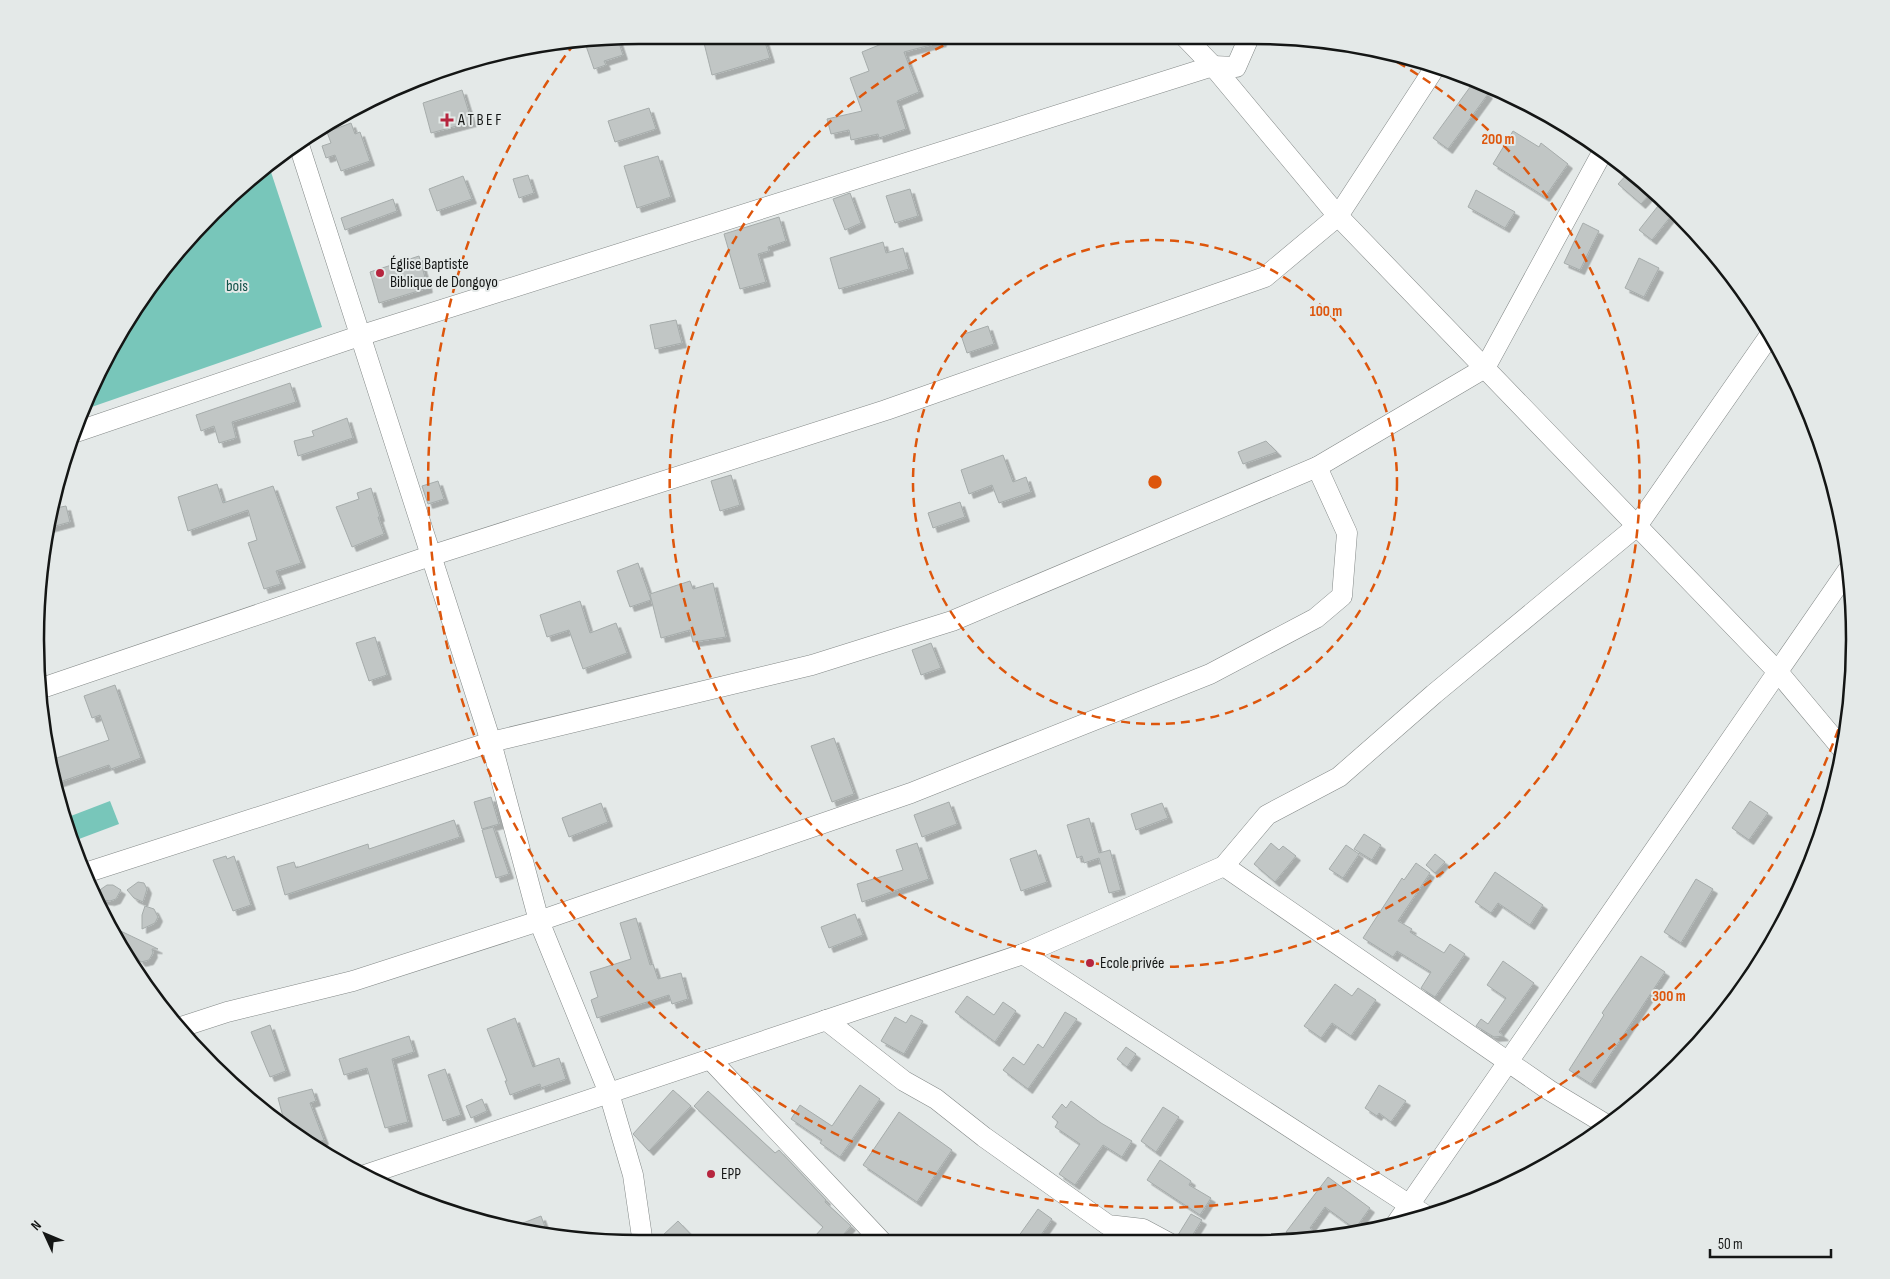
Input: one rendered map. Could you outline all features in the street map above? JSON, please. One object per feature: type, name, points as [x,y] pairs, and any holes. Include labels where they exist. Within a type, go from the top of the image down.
[{"type":"street","points":[[1192,44],[1213,66],[1338,216],[1778,672],[1837,743]]},
{"type":"street","points":[[82,430],[358,336],[1213,66],[1236,67],[1246,44]]},
{"type":"street","points":[[46,687],[430,556],[886,410],[1265,277],[1338,216],[1432,72]]},
{"type":"street","points":[[301,150],[358,336],[491,742],[539,920],[609,1093],[633,1175],[642,1235]]},
{"type":"street","points":[[91,871],[491,742],[812,665],[952,622],[1317,466],[1485,368],[1600,157]]},
{"type":"street","points":[[373,1172],[1023,954],[1224,866],[1267,815],[1339,777],[1434,694],[1637,526],[1766,341]]},
{"type":"street","points":[[186,1025],[227,1012],[353,981],[539,920],[956,775],[1210,674],[1316,618],[1342,596],[1347,533],[1317,466]]},
{"type":"street","points":[[1023,954],[1417,1210],[1509,1060],[1843,578]]},
{"type":"street","points":[[1224,866],[1509,1060],[1549,1090],[1600,1121]]},
{"type":"street","points":[[826,1020],[904,1081],[936,1099],[984,1137],[1108,1225],[1143,1229],[1154,1235]]},
{"type":"street","points":[[710,1059],[876,1235]]},
{"type":"green space","name":"bois","points":[[271,172],[322,327],[91,407],[105,376],[124,342],[144,309],[167,277],[218,218]]},
{"type":"green space","points":[[110,801],[119,824],[78,839],[71,816]]},
{"type":"building","points":[[704,44],[766,44],[770,58],[712,75]]},
{"type":"building","points":[[881,44],[934,44],[904,52],[919,92],[897,101],[906,129],[879,138],[878,134],[851,140],[849,130],[831,134],[827,119],[862,111],[850,78],[869,71],[862,52]]},
{"type":"building","points":[[620,45],[623,55],[604,61],[606,65],[594,69],[586,47]]},
{"type":"building","points":[[1471,86],[1488,94],[1448,149],[1433,138]]},
{"type":"building","points":[[462,90],[472,122],[431,133],[423,103]]},
{"type":"building","points":[[649,108],[656,129],[615,142],[608,121]]},
{"type":"building","points":[[351,123],[355,134],[360,132],[370,161],[341,171],[335,155],[326,158],[322,146],[331,143],[327,133]]},
{"type":"building","points":[[1513,131],[1539,147],[1541,143],[1568,164],[1545,197],[1493,164]]},
{"type":"building","points":[[658,156],[671,197],[637,208],[624,166]]},
{"type":"building","points":[[528,175],[534,193],[519,198],[513,179]]},
{"type":"building","points":[[463,176],[472,199],[437,211],[429,189]]},
{"type":"building","points":[[1625,177],[1648,196],[1641,204],[1618,184]]},
{"type":"building","points":[[910,189],[918,216],[895,223],[886,196]]},
{"type":"building","points":[[1476,190],[1515,212],[1505,228],[1468,207]]},
{"type":"building","points":[[850,193],[861,223],[845,230],[833,199]]},
{"type":"building","points":[[393,199],[397,211],[345,230],[341,218]]},
{"type":"building","points":[[1658,206],[1670,217],[1652,240],[1639,230]]},
{"type":"building","points":[[779,217],[786,241],[768,247],[769,251],[758,254],[766,282],[740,289],[724,234]]},
{"type":"building","points":[[1583,223],[1599,231],[1580,270],[1564,263]]},
{"type":"building","points":[[883,242],[886,253],[903,248],[909,269],[839,289],[830,258]]},
{"type":"building","points":[[419,256],[428,288],[379,303],[370,272]]},
{"type":"building","points":[[1639,258],[1659,268],[1644,297],[1625,288]]},
{"type":"building","points":[[676,320],[682,343],[655,349],[650,325]]},
{"type":"building","points":[[988,326],[994,344],[967,353],[961,335]]},
{"type":"building","points":[[290,383],[296,402],[232,422],[236,438],[219,443],[214,426],[201,431],[196,415]]},
{"type":"building","points":[[347,418],[353,438],[298,456],[294,441],[314,436],[312,431]]},
{"type":"building","points":[[1266,441],[1277,452],[1243,464],[1238,452]]},
{"type":"building","points":[[1003,455],[1013,482],[1026,477],[1031,492],[999,503],[992,485],[969,494],[961,470]]},
{"type":"building","points":[[731,475],[740,505],[720,511],[711,481]]},
{"type":"building","points":[[438,481],[444,499],[428,504],[422,486]]},
{"type":"building","points":[[217,484],[223,503],[273,486],[301,563],[276,571],[281,584],[264,589],[248,543],[257,540],[248,510],[188,531],[178,497]]},
{"type":"building","points":[[371,488],[384,534],[352,547],[336,507],[359,499],[357,493]]},
{"type":"building","points":[[960,502],[965,517],[933,528],[928,513]]},
{"type":"building","points":[[66,506],[70,522],[55,526],[55,523],[59,507]]},
{"type":"building","points":[[638,563],[651,600],[630,607],[617,571]]},
{"type":"building","points":[[690,581],[693,589],[713,583],[726,637],[693,642],[690,630],[661,638],[650,594]]},
{"type":"building","points":[[580,601],[590,633],[616,623],[627,653],[583,669],[569,630],[547,637],[540,615]]},
{"type":"building","points":[[375,637],[387,675],[369,681],[356,643]]},
{"type":"building","points":[[931,643],[941,668],[921,675],[912,650]]},
{"type":"building","points":[[115,685],[141,758],[111,769],[109,765],[61,782],[56,758],[109,740],[100,715],[92,718],[84,696]]},
{"type":"building","points":[[834,738],[854,794],[832,802],[811,746]]},
{"type":"building","points":[[491,797],[499,824],[482,829],[474,802]]},
{"type":"building","points":[[1750,801],[1768,813],[1749,840],[1732,828]]},
{"type":"building","points":[[949,802],[957,824],[922,837],[914,815]]},
{"type":"building","points":[[601,803],[608,822],[569,837],[562,818]]},
{"type":"building","points":[[1162,803],[1168,818],[1136,830],[1131,814]]},
{"type":"building","points":[[1089,818],[1099,853],[1110,850],[1121,890],[1109,893],[1099,858],[1084,863],[1082,856],[1077,858],[1067,825]]},
{"type":"building","points":[[454,820],[460,837],[285,895],[277,867],[294,862],[296,868],[368,844],[369,849]]},
{"type":"building","points":[[493,827],[509,874],[496,878],[482,830]]},
{"type":"building","points":[[1364,834],[1381,845],[1372,860],[1354,849]]},
{"type":"building","points":[[917,843],[929,879],[862,902],[857,884],[903,870],[896,850]]},
{"type":"building","points":[[1271,843],[1279,850],[1283,846],[1296,856],[1275,882],[1254,864]]},
{"type":"building","points":[[1346,845],[1359,854],[1343,878],[1329,869]]},
{"type":"building","points":[[1036,850],[1047,882],[1021,891],[1010,859]]},
{"type":"building","points":[[1435,854],[1445,862],[1435,873],[1426,865]]},
{"type":"building","points":[[226,856],[227,859],[234,856],[251,905],[233,911],[213,860]]},
{"type":"building","points":[[1416,863],[1430,873],[1398,921],[1412,929],[1410,932],[1444,953],[1450,944],[1465,954],[1435,997],[1421,988],[1431,972],[1397,951],[1393,957],[1363,938],[1402,878],[1404,880]]},
{"type":"building","points":[[1495,872],[1543,905],[1530,925],[1498,903],[1491,913],[1475,902]]},
{"type":"building","points":[[1696,879],[1713,889],[1681,943],[1664,932]]},
{"type":"building","points":[[138,882],[144,883],[147,889],[143,902],[134,898],[127,890]]},
{"type":"building","points":[[107,885],[113,885],[121,890],[116,899],[110,901],[104,900],[99,890]]},
{"type":"building","points":[[145,906],[154,909],[158,917],[155,923],[142,929],[142,915]]},
{"type":"building","points":[[855,914],[863,935],[829,948],[821,927]]},
{"type":"building","points":[[636,918],[650,965],[653,964],[658,979],[681,973],[688,999],[672,1004],[669,995],[597,1018],[591,1000],[598,997],[590,972],[631,959],[620,923]]},
{"type":"building","points":[[121,931],[158,949],[152,949],[153,953],[149,960],[141,962]]},
{"type":"building","points":[[1641,956],[1665,972],[1591,1084],[1569,1070],[1604,1015],[1602,1013]]},
{"type":"building","points":[[1503,961],[1534,983],[1499,1032],[1504,1036],[1494,1037],[1476,1026],[1481,1019],[1488,1024],[1506,998],[1487,985]]},
{"type":"building","points":[[1335,984],[1352,996],[1358,988],[1376,1000],[1351,1036],[1332,1023],[1321,1038],[1304,1026]]},
{"type":"building","points":[[967,996],[994,1015],[1003,1002],[1016,1011],[995,1042],[955,1012]]},
{"type":"building","points":[[1065,1012],[1077,1019],[1028,1089],[1003,1070],[1013,1057],[1024,1065],[1038,1044],[1043,1048]]},
{"type":"building","points":[[911,1015],[923,1021],[904,1054],[881,1041],[895,1017],[906,1023]]},
{"type":"building","points":[[515,1018],[533,1067],[559,1058],[566,1079],[541,1088],[540,1084],[510,1095],[505,1081],[507,1081],[487,1029]]},
{"type":"building","points":[[270,1025],[286,1071],[270,1077],[251,1032]]},
{"type":"building","points":[[409,1036],[414,1052],[392,1059],[408,1122],[385,1128],[367,1068],[344,1075],[339,1059]]},
{"type":"building","points":[[1126,1047],[1136,1054],[1127,1067],[1117,1059]]},
{"type":"building","points":[[445,1069],[461,1115],[443,1121],[428,1075]]},
{"type":"building","points":[[860,1085],[880,1099],[840,1157],[820,1143],[822,1140],[791,1119],[800,1105],[832,1126]]},
{"type":"building","points":[[1379,1085],[1406,1101],[1391,1122],[1379,1113],[1377,1116],[1365,1108]]},
{"type":"building","points":[[312,1089],[316,1101],[310,1103],[324,1140],[320,1141],[283,1116],[278,1098]]},
{"type":"building","points":[[673,1090],[691,1106],[649,1151],[633,1134]]},
{"type":"building","points":[[708,1091],[775,1153],[779,1150],[826,1200],[825,1202],[851,1226],[843,1235],[816,1235],[823,1227],[694,1106]]},
{"type":"building","points":[[482,1099],[487,1111],[471,1118],[466,1106]]},
{"type":"building","points":[[1071,1101],[1101,1123],[1132,1141],[1122,1157],[1103,1145],[1075,1185],[1059,1174],[1080,1144],[1055,1127],[1058,1122],[1052,1117],[1062,1104],[1066,1108]]},
{"type":"building","points":[[1163,1107],[1179,1117],[1156,1152],[1141,1141]]},
{"type":"building","points":[[899,1112],[952,1150],[917,1202],[863,1165]]},
{"type":"building","points":[[1160,1160],[1191,1181],[1189,1185],[1211,1198],[1200,1215],[1147,1180]]},
{"type":"building","points":[[1328,1177],[1370,1208],[1358,1225],[1351,1226],[1325,1207],[1310,1228],[1315,1231],[1289,1234],[1286,1232]]},
{"type":"building","points":[[1038,1209],[1052,1219],[1041,1235],[1019,1235]]},
{"type":"building","points":[[1191,1214],[1202,1220],[1193,1235],[1178,1235]]},
{"type":"building","points":[[541,1216],[545,1227],[523,1224]]},
{"type":"building","points":[[678,1221],[691,1235],[663,1235]]},
{"type":"place","name":"A T B E F","points":[[447,120]]},
{"type":"place","name":"Église Baptiste Biblique de Dongoyo","points":[[380,273]]},
{"type":"place","name":"Ecole privée","points":[[1090,963]]},
{"type":"place","name":"EPP","points":[[711,1174]]}]
